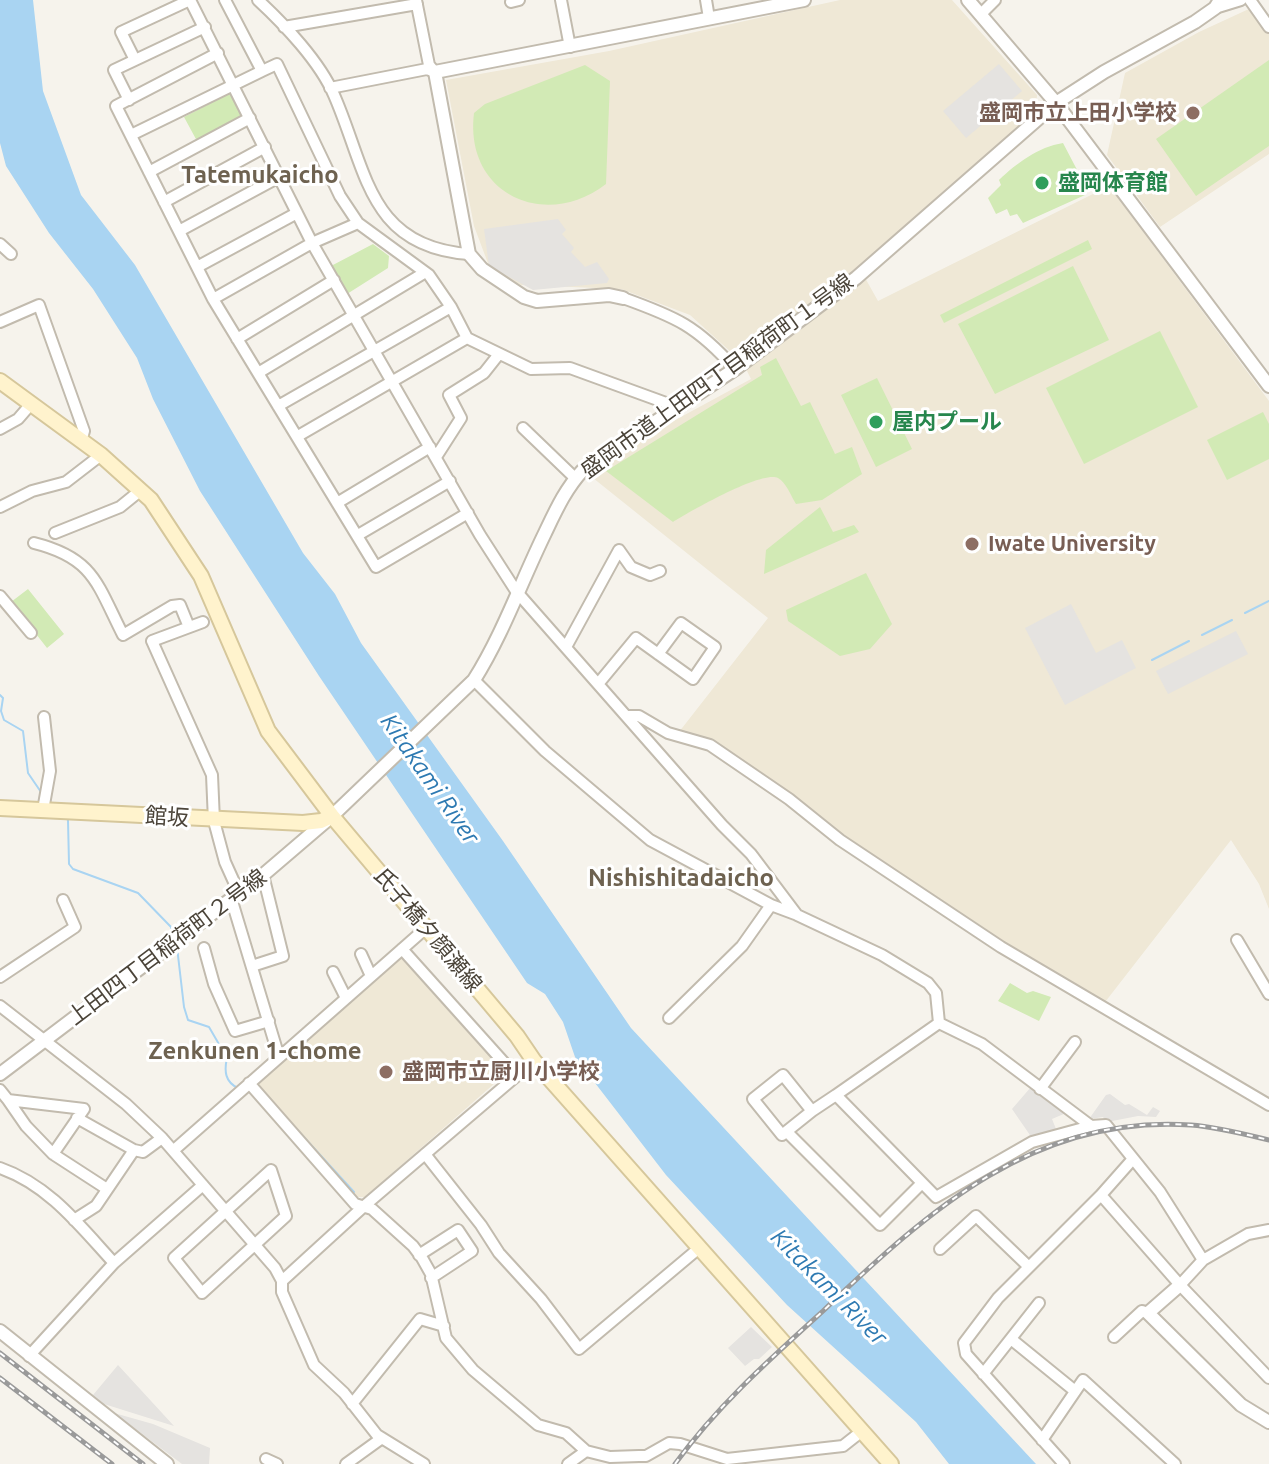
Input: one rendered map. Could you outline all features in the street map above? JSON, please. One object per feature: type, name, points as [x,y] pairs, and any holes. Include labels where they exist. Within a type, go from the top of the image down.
[{"type":"main road","name":"氏子橋夕顔瀬線","points":[[0,381],[101,455],[141,490],[201,576],[268,731],[332,816],[517,1036],[534,1061],[891,1464]]},
{"type":"main road","name":"館坂","points":[[0,808],[214,821],[303,823],[332,816]]},
{"type":"street","points":[[135,60],[121,32],[190,0],[312,243],[516,591],[751,854],[797,915]]},
{"type":"street","points":[[225,0],[262,71]]},
{"type":"street","points":[[258,0],[284,27],[330,88],[364,179],[379,209],[395,228],[418,243],[469,254]]},
{"type":"street","points":[[561,0],[570,47]]},
{"type":"street","points":[[706,0],[709,18]]},
{"type":"street","points":[[330,88],[570,47],[804,0]]},
{"type":"street","points":[[968,0],[1056,103],[1269,386]]},
{"type":"street","points":[[981,14],[995,0]]},
{"type":"street","points":[[1217,4],[1241,0]]},
{"type":"street","points":[[1250,0],[1269,27]]},
{"type":"street","points":[[284,27],[416,2],[429,65],[435,72],[469,254],[482,269],[524,297],[537,301],[609,295],[623,298],[687,324],[735,369]]},
{"type":"street","name":"盛岡市道上田四丁目稲荷町１号線","points":[[447,705],[474,680],[491,653],[516,591],[561,500],[583,470],[735,369],[856,278],[1056,103],[1217,4]]},
{"type":"street","points":[[129,100],[114,70],[205,27]]},
{"type":"street","points":[[218,53],[116,106],[213,299],[376,567],[468,513]]},
{"type":"street","points":[[131,135],[277,64],[340,196],[358,223],[429,275],[467,338],[531,369],[570,368],[677,407]]},
{"type":"street","points":[[149,172],[250,118]]},
{"type":"street","points":[[164,202],[265,147]]},
{"type":"street","points":[[179,231],[279,177]]},
{"type":"street","points":[[197,267],[297,213]]},
{"type":"street","points":[[213,299],[312,243],[358,223]]},
{"type":"street","points":[[0,244],[11,254]]},
{"type":"street","points":[[258,373],[424,273]]},
{"type":"street","points":[[237,339],[334,280]]},
{"type":"street","points":[[0,322],[39,305],[84,431],[81,441]]},
{"type":"street","points":[[278,406],[451,307]]},
{"type":"street","points":[[298,436],[467,338]]},
{"type":"street","points":[[337,503],[433,452],[461,418],[449,395],[484,373],[499,354]]},
{"type":"street","points":[[0,429],[18,419],[31,404]]},
{"type":"street","points":[[523,428],[575,478]]},
{"type":"street","points":[[0,507],[32,491],[66,482],[101,455]]},
{"type":"street","points":[[358,535],[450,481]]},
{"type":"street","points":[[55,533],[120,507],[141,490]]},
{"type":"street","points":[[34,543],[78,560],[93,575],[123,635],[172,606],[180,605],[189,627]]},
{"type":"street","points":[[566,647],[619,550],[631,567],[650,575],[660,571]]},
{"type":"street","points":[[0,596],[31,633]]},
{"type":"street","points":[[203,622],[152,641],[212,775],[214,821],[279,1057]]},
{"type":"street","points":[[598,684],[636,638],[658,654],[693,679],[715,647],[681,623],[658,654]]},
{"type":"street","points":[[474,680],[545,751],[650,840],[771,905],[882,955],[928,983],[936,993],[939,1023]]},
{"type":"street","name":"上田四丁目稲荷町２号線","points":[[0,1074],[263,875],[332,816],[447,705]]},
{"type":"street","points":[[626,716],[639,716],[668,733],[710,745],[789,799],[840,840],[1001,947],[1269,1105]]},
{"type":"street","points":[[44,717],[53,811]]},
{"type":"street","points":[[252,966],[283,956],[263,875]]},
{"type":"street","points":[[0,977],[75,927],[63,900]]},
{"type":"street","points":[[669,1018],[742,946],[771,905]]},
{"type":"street","points":[[174,1150],[426,928]]},
{"type":"street","points":[[1237,940],[1269,994]]},
{"type":"street","points":[[204,948],[214,984],[235,1031],[269,1021]]},
{"type":"street","points":[[402,949],[516,1076]]},
{"type":"street","points":[[361,954],[371,976]]},
{"type":"street","points":[[333,972],[346,998]]},
{"type":"street","points":[[0,1006],[126,1104],[174,1150],[256,1245],[282,1281],[282,1292],[314,1365],[344,1393],[367,1425],[424,1464]]},
{"type":"street","points":[[939,1023],[982,1044],[1091,1126]]},
{"type":"street","points":[[812,1111],[783,1075],[753,1099],[782,1135],[939,1023]]},
{"type":"street","points":[[1040,1089],[1075,1042]]},
{"type":"street","points":[[282,1281],[363,1207],[534,1061]]},
{"type":"street","points":[[249,1083],[355,1204],[372,1209],[419,1255],[431,1278],[446,1338],[455,1352],[496,1392],[538,1425],[566,1433],[586,1451],[610,1457],[646,1456],[669,1443],[727,1461],[843,1446],[862,1431]]},
{"type":"street","points":[[0,1090],[26,1126],[53,1154],[107,1189]]},
{"type":"street","points":[[836,1095],[936,1197],[1032,1142],[1106,1125],[1160,1192],[1203,1260]]},
{"type":"street","points":[[8,1100],[84,1109],[53,1154]]},
{"type":"street","points":[[77,1118],[134,1150],[143,1152],[162,1138]]},
{"type":"street","points":[[787,1132],[880,1225],[922,1183]]},
{"type":"street","points":[[74,1220],[96,1206],[134,1150]]},
{"type":"street","points":[[425,1154],[499,1253],[541,1299],[579,1349],[698,1249]]},
{"type":"street","points":[[1064,1464],[966,1354],[964,1343],[998,1298],[1132,1160]]},
{"type":"street","points":[[0,1168],[33,1184],[74,1220],[114,1263]]},
{"type":"street","points":[[271,1170],[286,1216],[256,1245],[202,1293],[174,1258],[271,1170]]},
{"type":"street","points":[[29,1356],[114,1263],[203,1185]]},
{"type":"street","points":[[1101,1195],[1180,1285],[1269,1378]]},
{"type":"street","points":[[940,1249],[976,1216],[1029,1267]]},
{"type":"street","points":[[419,1255],[458,1230],[472,1251],[431,1278]]},
{"type":"street","points":[[1148,1313],[1203,1260],[1248,1234],[1269,1230]]},
{"type":"street","points":[[983,1374],[1039,1303]]},
{"type":"street","points":[[1114,1337],[1142,1311],[1148,1313],[1241,1405],[1269,1422]]},
{"type":"street","points":[[352,1404],[420,1319],[444,1326]]},
{"type":"street","points":[[0,1331],[167,1464]]},
{"type":"street","points":[[1011,1339],[1075,1391]]},
{"type":"street","points":[[1042,1440],[1083,1380],[1175,1464]]},
{"type":"street","points":[[346,1464],[382,1438]]},
{"type":"street","points":[[568,1464],[586,1451]]},
{"type":"shaded area","name":"Iwate University","points":[[840,0],[952,0],[1037,95],[1036,111],[859,267],[878,301],[1109,186],[1269,401],[1269,909],[1259,884],[1231,840],[1102,1006],[1019,958],[714,744],[679,732],[768,618],[583,470],[751,379],[743,363],[690,315],[621,289],[521,285],[489,266],[474,226],[446,80],[609,51]]},
{"type":"shaded area","name":"盛岡市立上田小学校","points":[[1251,8],[1269,34],[1269,154],[1160,227],[1107,155],[1125,73],[1199,32]]},
{"type":"shaded area","points":[[999,64],[1022,91],[966,138],[943,111]]},
{"type":"shaded area","points":[[558,219],[566,230],[562,234],[574,248],[571,252],[585,267],[597,262],[609,279],[607,283],[533,290],[489,266],[484,229]]},
{"type":"shaded area","points":[[1071,604],[1096,653],[1122,640],[1136,668],[1065,705],[1025,628]]},
{"type":"shaded area","points":[[1236,631],[1248,654],[1168,694],[1156,671]]},
{"type":"shaded area","name":"盛岡市立厨川小学校","points":[[401,955],[503,1068],[503,1076],[365,1197],[354,1197],[260,1093],[259,1080]]},
{"type":"shaded area","points":[[1031,1087],[1066,1113],[1052,1119],[1056,1129],[1032,1138],[1012,1109]]},
{"type":"shaded area","points":[[1110,1094],[1147,1115],[1153,1107],[1160,1111],[1156,1117],[1138,1116],[1107,1122],[1103,1117],[1089,1119],[1106,1095]]},
{"type":"shaded area","points":[[751,1327],[772,1347],[745,1366],[728,1348]]},
{"type":"shaded area","points":[[118,1365],[174,1426],[104,1404],[93,1395]]},
{"type":"shaded area","points":[[114,1413],[153,1424],[210,1448],[209,1464],[182,1464]]},
{"type":"green space","points":[[1269,60],[1269,146],[1196,196],[1156,139]]},
{"type":"green space","points":[[585,65],[610,81],[606,184],[582,198],[558,204],[535,204],[513,196],[495,183],[482,165],[474,141],[474,113],[485,104]]},
{"type":"green space","points":[[229,94],[234,96],[243,116],[197,141],[184,117]]},
{"type":"green space","name":"盛岡体育館","points":[[1063,143],[1085,185],[1085,195],[1023,223],[1017,214],[1010,216],[1007,209],[996,214],[988,198],[1001,185],[999,180],[1028,157]]},
{"type":"green space","points":[[1088,240],[1092,249],[944,323],[940,315]]},
{"type":"green space","points":[[373,244],[389,256],[388,268],[347,294],[331,266]]},
{"type":"green space","points":[[1073,266],[1109,340],[995,394],[958,324]]},
{"type":"green space","points":[[1160,331],[1198,407],[1084,464],[1046,388]]},
{"type":"green space","points":[[776,358],[801,406],[810,402],[835,454],[852,447],[862,474],[822,500],[796,504],[778,478],[757,480],[673,522],[606,471],[762,375],[760,367]]},
{"type":"green space","name":"屋内プール","points":[[877,378],[912,449],[876,467],[841,395]]},
{"type":"green space","points":[[1263,412],[1269,424],[1269,459],[1227,480],[1207,440]]},
{"type":"green space","points":[[820,507],[833,532],[854,525],[859,532],[764,574],[766,550]]},
{"type":"green space","points":[[866,573],[892,624],[870,649],[840,656],[788,621],[786,610]]},
{"type":"green space","points":[[28,589],[64,634],[47,648],[11,602]]},
{"type":"green space","points":[[1010,983],[1027,993],[1033,991],[1051,997],[1039,1021],[998,1001]]},
{"type":"water","name":"Kitakami River","points":[[0,0],[33,0],[43,91],[81,195],[135,265],[303,553],[335,594],[361,643],[503,841],[631,1028],[1036,1464],[949,1464],[916,1422],[787,1305],[666,1175],[575,1057],[563,1022],[545,994],[527,983],[319,676],[200,491],[153,399],[137,358],[93,289],[49,233],[6,166],[0,143]]},
{"type":"waterway","points":[[1245,613],[1269,601]]},
{"type":"waterway","points":[[1202,635],[1232,620]]},
{"type":"waterway","points":[[1152,660],[1189,641]]},
{"type":"waterway","points":[[0,695],[3,698],[1,711],[4,720],[23,731],[28,773],[43,795]]},
{"type":"waterway","points":[[64,817],[68,820],[69,864],[73,869],[138,893],[171,927],[174,937]]},
{"type":"waterway","points":[[177,947],[188,1020],[209,1027],[227,1058],[228,1079],[238,1088]]},
{"type":"waterway","points":[[267,1097],[354,1192]]},
{"type":"railway","points":[[675,1464],[708,1422],[745,1384],[863,1274],[944,1205],[988,1176],[1034,1153],[1082,1135],[1135,1126],[1201,1126],[1269,1140]]},
{"type":"railway","points":[[0,1353],[143,1464]]},
{"type":"railway","points":[[0,1378],[112,1464]]},
{"type":"place","name":"盛岡市立上田小学校","points":[[1193,113]]},
{"type":"place","name":"盛岡体育館","points":[[1042,183]]},
{"type":"place","name":"屋内プール","points":[[876,422]]},
{"type":"place","name":"Iwate University","points":[[972,544]]},
{"type":"place","name":"盛岡市立厨川小学校","points":[[386,1072]]},
{"type":"district","name":"Tatemukaicho","points":[[260,175]]},
{"type":"district","name":"Nishishitadaicho","points":[[681,878]]},
{"type":"district","name":"Zenkunen 1-chome","points":[[255,1051]]}]
